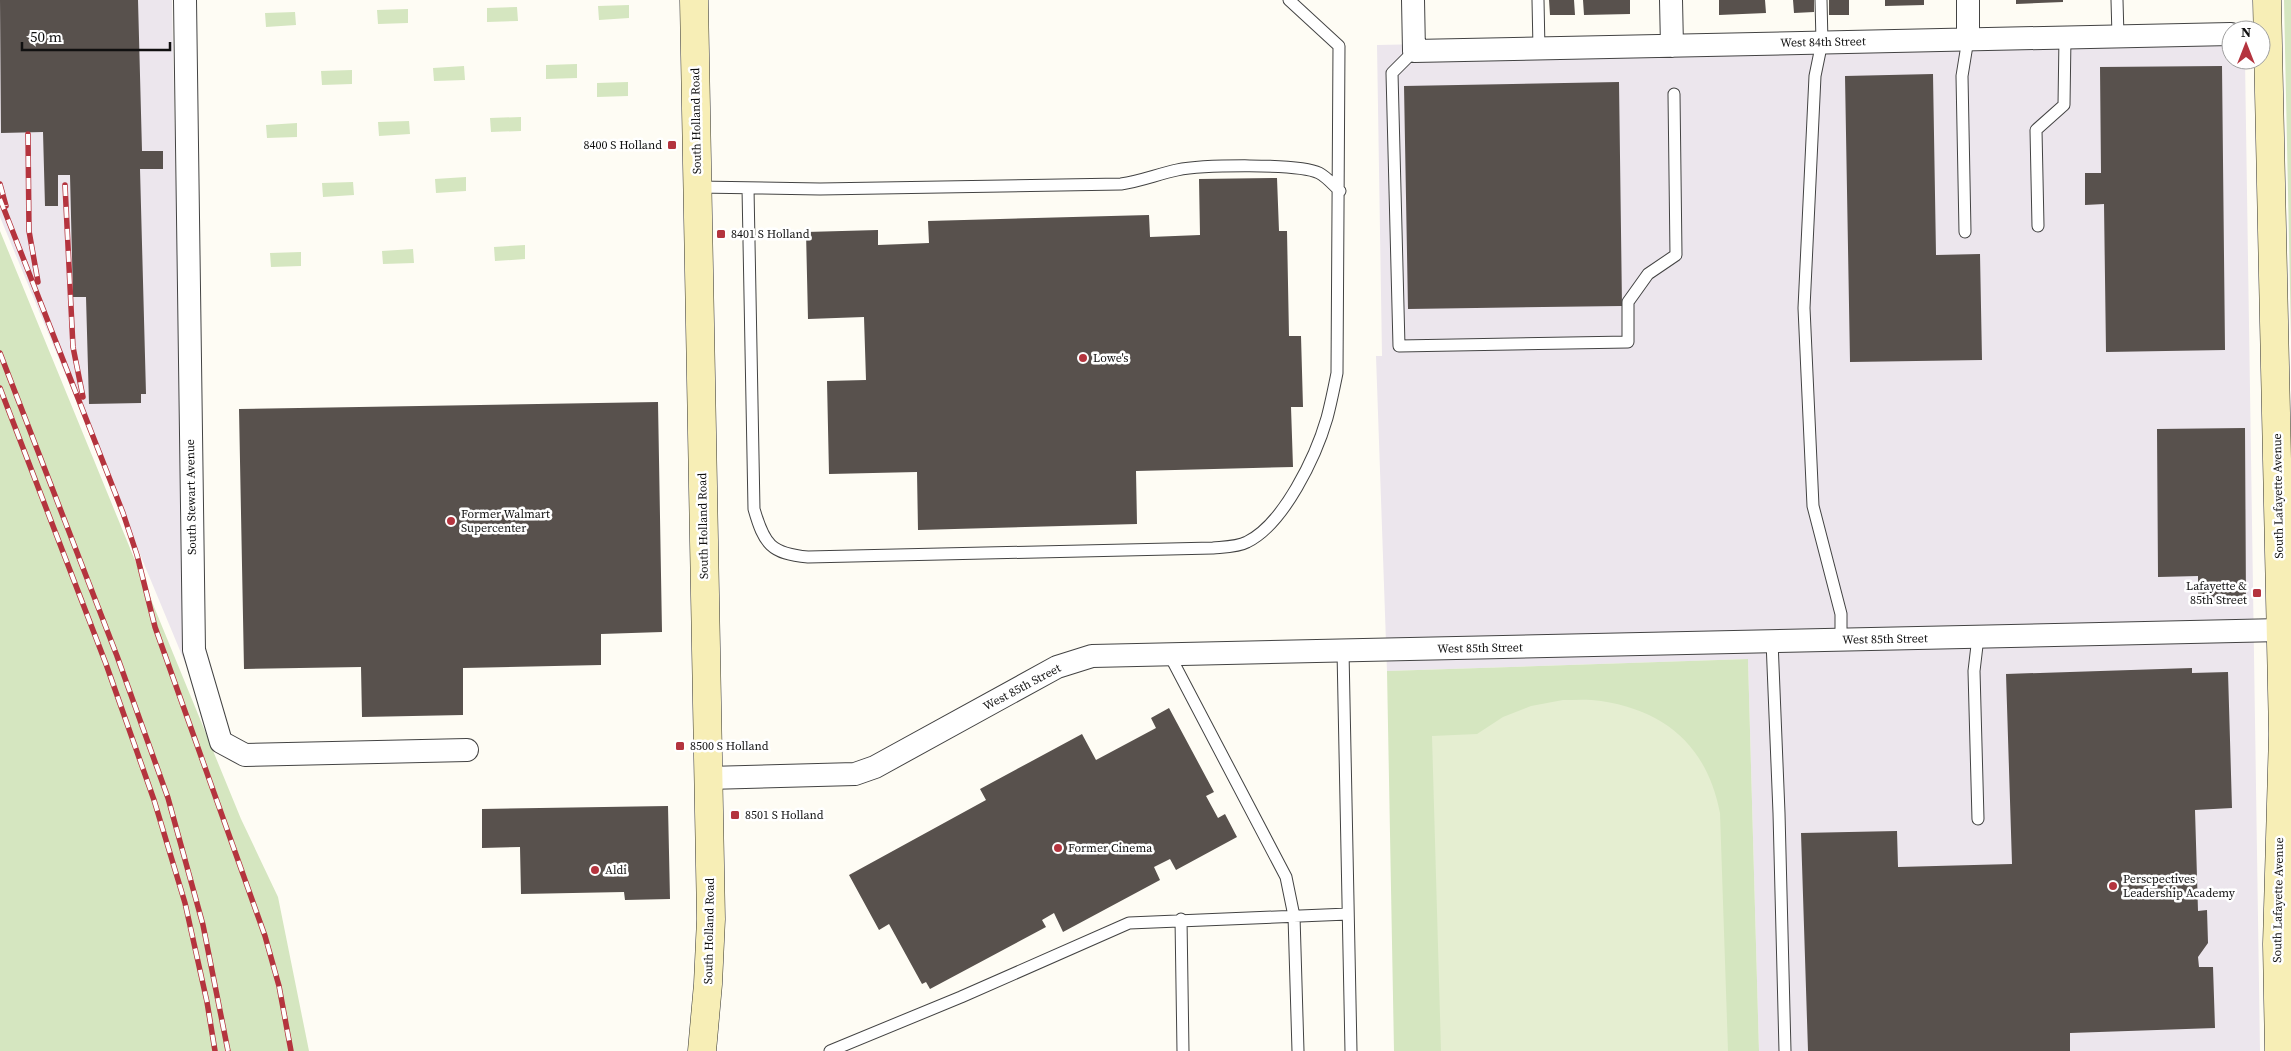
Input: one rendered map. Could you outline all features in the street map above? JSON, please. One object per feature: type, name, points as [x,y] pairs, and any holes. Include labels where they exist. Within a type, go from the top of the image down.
[{"type":"main road","name":"South Holland Road","points":[[694,0],[711,919],[702,1051]]},
{"type":"main road","name":"South Lafayette Avenue","points":[[2265,20],[2267,0]]},
{"type":"main road","name":"South Lafayette Avenue","points":[[2265,70],[2283,734],[2277,944],[2279,1051]]},
{"type":"street","name":"South Stewart Avenue","points":[[185,0],[194,650],[221,742],[245,755],[467,750]]},
{"type":"street","points":[[1413,0],[1414,51]]},
{"type":"street","points":[[1671,0],[1672,46]]},
{"type":"street","points":[[1968,0],[1968,39]]},
{"type":"street","name":"West 84th Street","points":[[1414,51],[2221,34]]},
{"type":"street","name":"West 85th Street","points":[[708,778],[855,774],[875,767],[1057,667],[1092,656],[2281,630]]},
{"type":"lane","points":[[748,188],[754,508],[759,526],[775,550],[792,556],[808,557],[1213,548],[1246,543],[1267,529],[1292,494],[1312,456],[1327,420],[1337,373],[1340,191],[1339,46],[1289,0]]},
{"type":"lane","points":[[1538,0],[1539,49]]},
{"type":"lane","points":[[1821,0],[1822,42],[1815,76],[1804,308],[1813,506],[1841,614],[1841,640]]},
{"type":"lane","points":[[2117,0],[2118,36]]},
{"type":"lane","points":[[2038,226],[2036,130],[2064,105],[2065,37]]},
{"type":"lane","points":[[1965,232],[1962,76],[1968,39]]},
{"type":"lane","points":[[1414,51],[1392,73],[1399,346],[1628,342],[1628,302],[1648,274],[1676,255],[1674,94]]},
{"type":"lane","points":[[697,187],[811,190],[1121,184],[1143,181],[1178,170],[1232,166],[1288,167],[1319,173],[1340,191]]},
{"type":"lane","points":[[1978,637],[1974,671],[1978,819]]},
{"type":"lane","points":[[1772,641],[1779,813],[1784,1051]]},
{"type":"lane","points":[[1343,651],[1351,1051]]},
{"type":"lane","points":[[1169,654],[1286,877],[1294,916],[1298,1051]]},
{"type":"lane","points":[[830,1051],[961,997],[1129,923],[1181,919],[1348,914]]},
{"type":"lane","points":[[1181,919],[1183,1051]]},
{"type":"shaded area","points":[[0,0],[172,0],[186,665],[0,217]]},
{"type":"shaded area","points":[[2221,27],[2221,70],[2245,70],[2260,1051],[1759,1051],[1748,659],[1387,671],[1376,356],[1382,356],[1377,45]]},
{"type":"green space","points":[[2284,0],[2291,0],[2291,337]]},
{"type":"green space","points":[[629,5],[629,18],[599,20],[598,6]]},
{"type":"green space","points":[[517,7],[518,21],[487,22],[487,8]]},
{"type":"green space","points":[[408,9],[408,23],[378,24],[377,10]]},
{"type":"green space","points":[[295,12],[296,25],[266,27],[265,13]]},
{"type":"green space","points":[[577,64],[577,78],[546,79],[546,65]]},
{"type":"green space","points":[[464,66],[465,80],[434,81],[433,68]]},
{"type":"green space","points":[[352,70],[352,84],[322,85],[321,71]]},
{"type":"green space","points":[[628,82],[628,96],[597,97],[597,83]]},
{"type":"green space","points":[[521,117],[521,131],[491,132],[490,118]]},
{"type":"green space","points":[[409,121],[410,134],[379,136],[378,122]]},
{"type":"green space","points":[[297,123],[297,137],[267,138],[266,125]]},
{"type":"green space","points":[[466,177],[466,191],[436,193],[435,179]]},
{"type":"green space","points":[[353,182],[354,195],[323,197],[322,183]]},
{"type":"green space","points":[[0,231],[241,819],[278,897],[309,1051],[0,1051]]},
{"type":"green space","points":[[525,245],[525,259],[495,261],[494,247]]},
{"type":"green space","points":[[413,249],[414,263],[383,264],[382,251]]},
{"type":"green space","points":[[301,252],[301,266],[271,267],[270,253]]},
{"type":"green space","points":[[1748,659],[1759,1051],[1394,1051],[1387,671]]},
{"type":"green space","points":[[1563,700],[1601,701],[1646,713],[1664,723],[1680,736],[1694,751],[1705,769],[1714,790],[1720,813],[1728,1051],[1441,1051],[1432,736],[1477,734],[1503,717],[1531,706]]},
{"type":"building","points":[[0,0],[138,0],[142,151],[163,151],[163,169],[140,169],[146,394],[141,394],[141,403],[89,404],[86,297],[73,297],[70,175],[58,175],[58,206],[45,206],[43,132],[1,133]]},
{"type":"building","points":[[1549,0],[1574,0],[1575,15],[1550,15]]},
{"type":"building","points":[[1583,0],[1630,0],[1630,14],[1584,15]]},
{"type":"building","points":[[1719,0],[1765,0],[1766,13],[1719,15]]},
{"type":"building","points":[[1793,0],[1814,0],[1814,12],[1794,13]]},
{"type":"building","points":[[1829,0],[1849,0],[1849,15],[1829,15]]},
{"type":"building","points":[[1885,0],[1924,0],[1924,5],[1885,6]]},
{"type":"building","points":[[2016,0],[2063,0],[2063,2],[2016,4]]},
{"type":"building","points":[[2221,66],[2225,350],[2106,352],[2104,204],[2085,205],[2085,173],[2101,173],[2100,67]]},
{"type":"building","points":[[1933,74],[1936,255],[1980,254],[1982,360],[1850,362],[1845,76]]},
{"type":"building","points":[[1619,82],[1622,306],[1408,309],[1404,86]]},
{"type":"building","name":"Lowe's","points":[[1277,178],[1279,231],[1287,231],[1289,336],[1301,336],[1303,407],[1291,407],[1293,467],[1136,471],[1137,524],[918,530],[917,472],[829,474],[827,381],[866,380],[864,317],[808,319],[806,232],[878,230],[878,245],[929,243],[928,221],[1149,215],[1150,237],[1200,235],[1199,179]]},
{"type":"building","name":"Former Walmart Supercenter","points":[[658,402],[662,632],[601,634],[601,665],[463,668],[463,715],[362,717],[361,667],[244,669],[239,409]]},
{"type":"building","points":[[2245,428],[2246,603],[2198,603],[2198,576],[2158,577],[2157,429]]},
{"type":"building","points":[[2192,668],[2192,673],[2228,672],[2232,808],[2195,810],[2198,911],[2207,910],[2208,943],[2198,957],[2199,967],[2213,967],[2215,1028],[2070,1033],[2070,1051],[1808,1051],[1801,833],[1897,831],[1898,867],[2012,864],[2006,674]]},
{"type":"building","name":"Former Cinema","points":[[1169,708],[1214,792],[1206,796],[1218,818],[1225,814],[1237,837],[1176,870],[1170,859],[1154,867],[1160,880],[1063,932],[1054,913],[1042,920],[1046,927],[930,989],[926,982],[922,984],[889,924],[879,930],[849,875],[986,800],[980,789],[1082,734],[1096,760],[1156,728],[1151,718]]},
{"type":"building","name":"Aldi","points":[[668,806],[670,899],[625,900],[624,892],[521,894],[520,847],[482,848],[482,809]]},
{"type":"railway","points":[[28,134],[29,231],[38,282]]},
{"type":"railway","points":[[0,184],[6,206]]},
{"type":"railway","points":[[65,185],[73,347],[83,397]]},
{"type":"railway","points":[[0,199],[123,513],[137,555],[155,627],[265,936],[279,986],[291,1051]]},
{"type":"railway","points":[[0,353],[117,656],[168,798],[203,925],[228,1051]]},
{"type":"railway","points":[[0,388],[106,664],[154,800],[185,903],[207,1002],[215,1051]]},
{"type":"place","name":"8400 S Holland","points":[[672,145]]},
{"type":"place","name":"8401 S Holland","points":[[721,234]]},
{"type":"place","name":"Lowe's","points":[[1083,358]]},
{"type":"place","name":"Former Walmart Supercenter","points":[[451,521]]},
{"type":"place","name":"Lafayette & 85th Street","points":[[2257,593]]},
{"type":"place","name":"8500 S Holland","points":[[680,746]]},
{"type":"place","name":"8501 S Holland","points":[[735,815]]},
{"type":"place","name":"Former Cinema","points":[[1058,848]]},
{"type":"place","name":"Aldi","points":[[595,870]]},
{"type":"place","name":"Perscpectives Leadership Academy","points":[[2113,886]]}]
